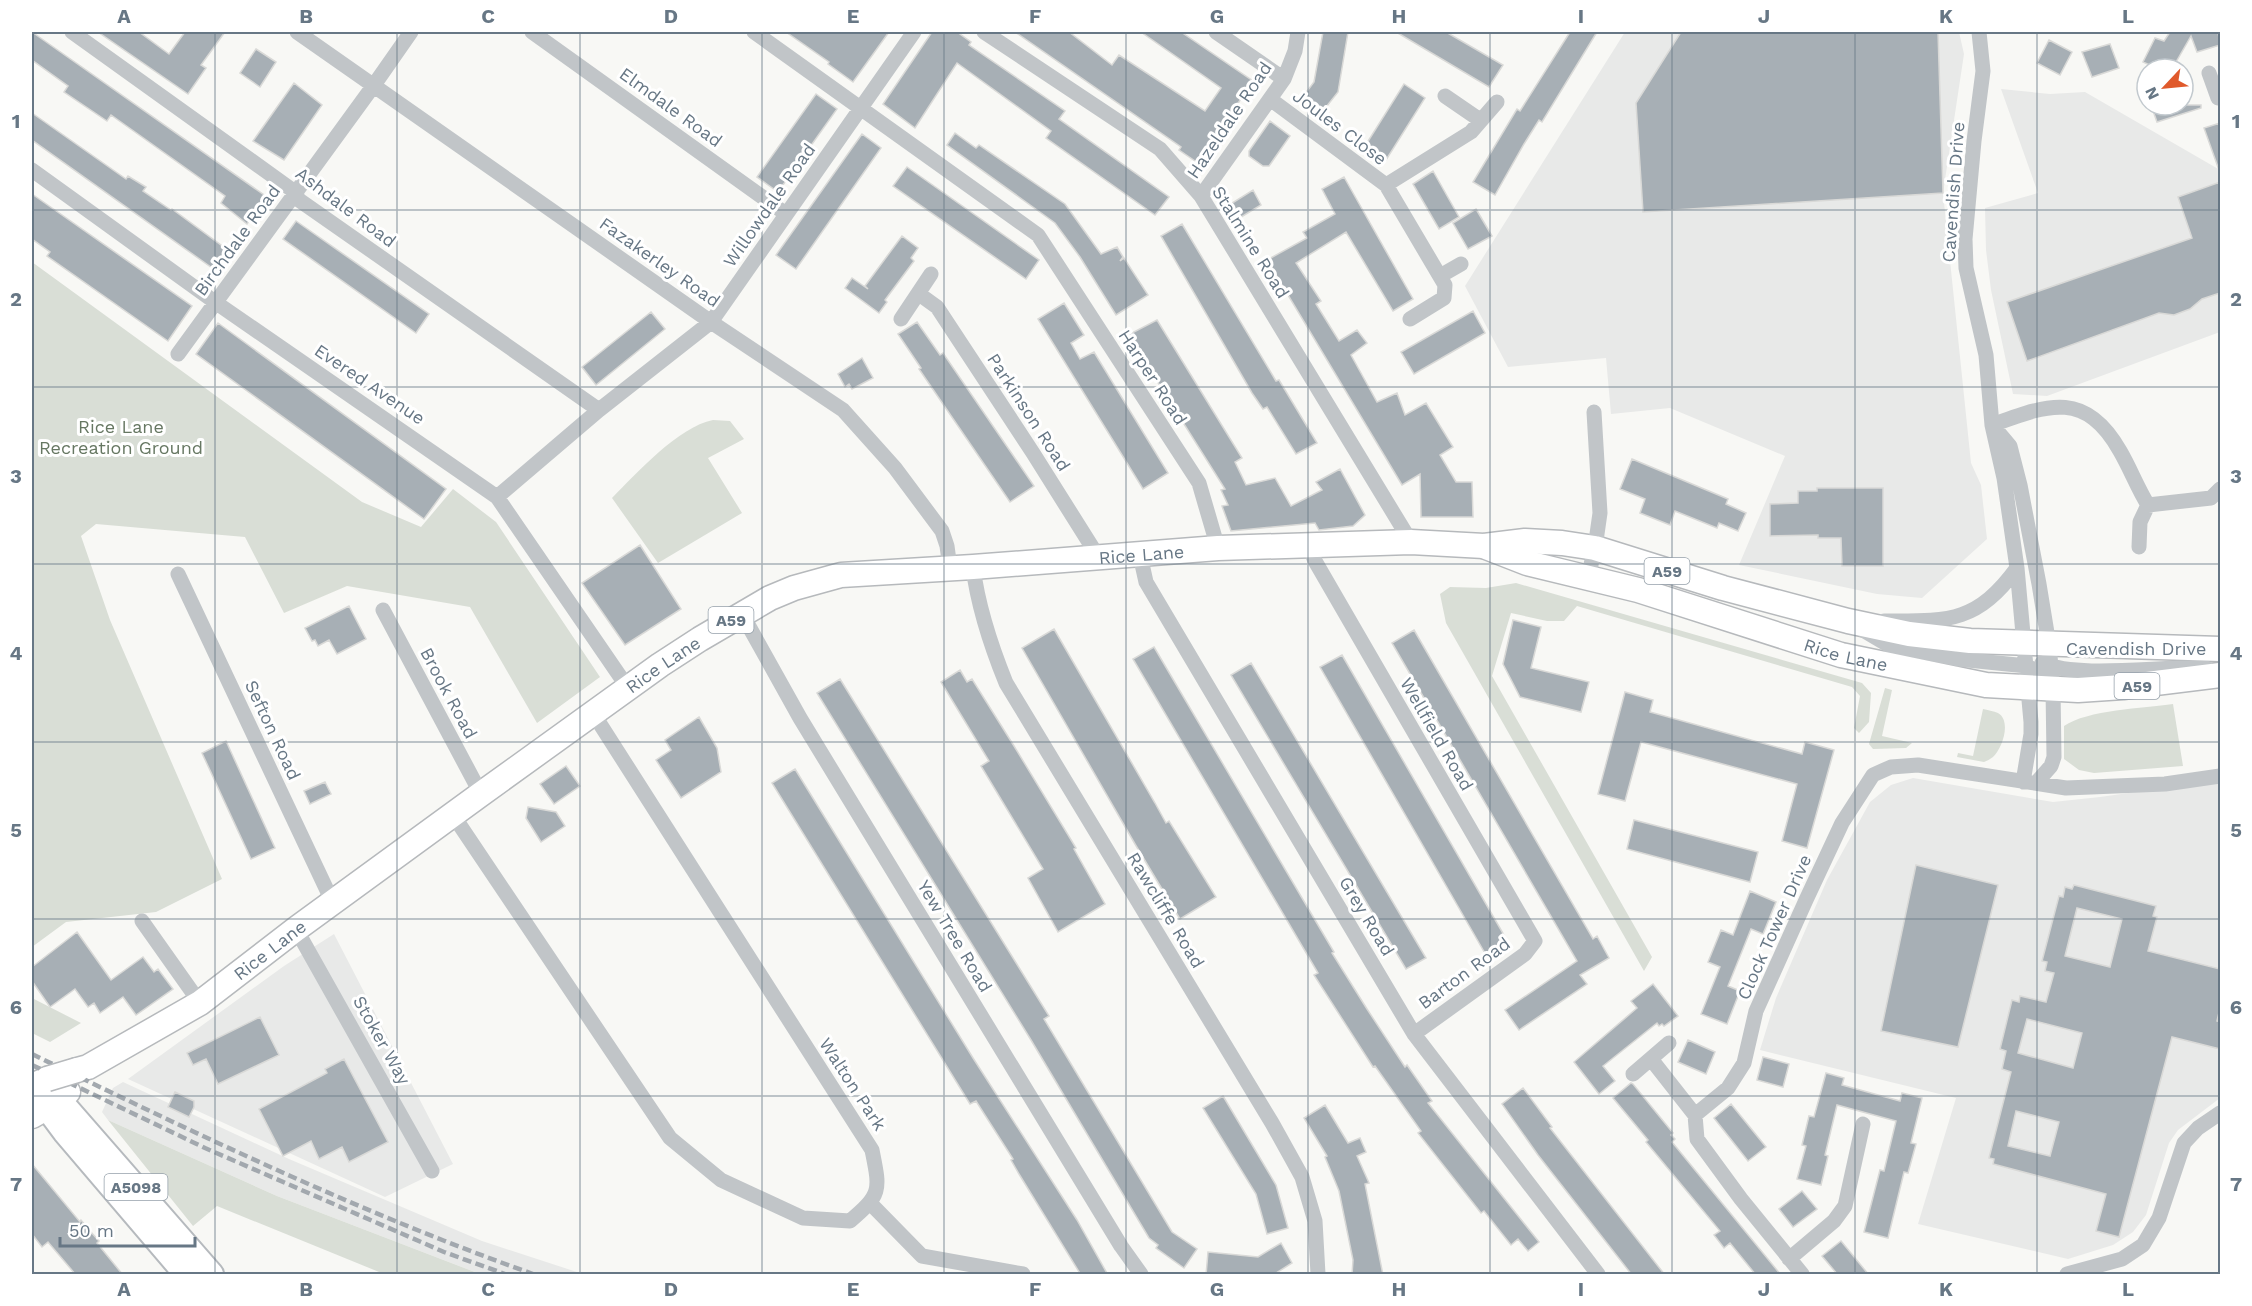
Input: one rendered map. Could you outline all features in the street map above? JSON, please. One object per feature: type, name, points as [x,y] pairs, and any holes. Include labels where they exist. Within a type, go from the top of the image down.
[{"type":"highway","name":"Rice Lane","points":[[38,1084],[65,1090],[200,1002],[481,794],[680,652],[742,614],[794,588],[831,577],[1218,548],[1411,542],[1484,546],[1525,541],[1562,543],[1595,548],[1723,588],[1848,621],[1909,634],[1958,640],[2039,666],[2123,687],[2220,675]]},
{"type":"highway","name":"Rice Lane","points":[[1484,546],[1527,563],[1638,590],[1841,655],[1980,684],[2039,666],[2220,649]]},
{"type":"main road","name":"A5098","points":[[38,1084],[65,1090],[212,1275]]},
{"type":"main road","name":"A5098","points":[[65,1090],[185,1275]]},
{"type":"street","name":"Ashdale Road","points":[[72,32],[295,192],[299,200],[599,410]]},
{"type":"street","name":"Fazakerley Road","points":[[297,32],[711,322],[843,410],[895,468],[942,531],[947,546],[962,568]]},
{"type":"street","name":"Birchdale Road","points":[[178,354],[411,32]]},
{"type":"street","name":"Elmdale Road","points":[[532,32],[786,214]]},
{"type":"street","points":[[754,32],[861,107]]},
{"type":"street","name":"Willowdale Road","points":[[497,497],[599,410],[711,322],[914,32]]},
{"type":"street","name":"Stalmine Road","points":[[984,32],[1160,149],[1201,196],[1411,542]]},
{"type":"street","points":[[1216,32],[1284,79]]},
{"type":"street","name":"Hazeldale Road","points":[[1201,196],[1284,79],[1295,51],[1298,32]]},
{"type":"street","name":"Cavendish Drive","points":[[1979,32],[1983,71],[1974,141],[1965,256],[1986,355],[1992,425],[2004,478],[2017,568],[2039,666]]},
{"type":"street","points":[[2209,72],[2215,99]]},
{"type":"street","points":[[1445,96],[1480,120]]},
{"type":"street","name":"Joules Close","points":[[1270,99],[1386,186],[1440,276]]},
{"type":"street","name":"Joules Close","points":[[1386,186],[1471,132],[1497,102]]},
{"type":"street","name":"Harper Road","points":[[861,107],[1038,235],[1199,483],[1218,548]]},
{"type":"street","name":"Evered Avenue","points":[[32,170],[215,302],[497,497],[628,688]]},
{"type":"street","points":[[1410,319],[1444,298],[1445,285],[1440,276],[1461,264]]},
{"type":"street","points":[[901,319],[931,274]]},
{"type":"street","name":"Parkinson Road","points":[[919,294],[937,307],[1099,558]]},
{"type":"street","points":[[1992,425],[2025,413],[2052,407],[2067,406],[2082,411],[2114,440],[2148,505]]},
{"type":"street","points":[[1588,577],[1600,513],[1594,412]]},
{"type":"street","name":"Cavendish Drive","points":[[1992,425],[2010,446],[2020,485],[2039,666]]},
{"type":"street","points":[[2148,505],[2217,499]]},
{"type":"street","points":[[2139,547],[2140,522],[2148,505]]},
{"type":"street","name":"Wellfield Road","points":[[1309,545],[1320,572],[1535,941]]},
{"type":"street","name":"Grey Road","points":[[1140,555],[1146,582],[1414,1034],[1598,1275]]},
{"type":"street","name":"Rawcliffe Road","points":[[962,568],[975,583],[993,652],[1006,683],[1272,1123],[1302,1177],[1315,1221],[1318,1275]]},
{"type":"street","points":[[1848,621],[1952,619],[1983,604],[2007,582],[2017,568]]},
{"type":"street","name":"Sefton Road","points":[[178,574],[333,903]]},
{"type":"street","name":"Brook Road","points":[[383,610],[481,794]]},
{"type":"street","name":"Yew Tree Road","points":[[742,614],[806,728],[1141,1275]]},
{"type":"street","points":[[2039,666],[2054,757],[2045,775],[2029,782],[2031,734],[2039,666]]},
{"type":"street","name":"Cavendish Drive","points":[[2039,666],[2082,670],[2180,667],[2220,669]]},
{"type":"street","name":"Walton Park","points":[[593,713],[872,1150],[879,1185],[871,1204]]},
{"type":"street","name":"Clock Tower Drive","points":[[1695,1115],[1728,1088],[1744,1063],[1756,1011],[1774,970],[1842,823],[1873,775],[1891,767],[1918,765],[2066,788],[2165,784],[2220,776]]},
{"type":"street","points":[[453,815],[670,1138],[721,1180],[803,1218],[850,1221],[871,1204],[922,1256],[1023,1275]]},
{"type":"street","points":[[142,921],[200,1002]]},
{"type":"street","name":"Stoker Way","points":[[296,929],[432,1171]]},
{"type":"street","name":"Barton Road","points":[[1414,1034],[1525,954],[1535,941]]},
{"type":"street","points":[[1633,1074],[1669,1043]]},
{"type":"street","points":[[1651,1059],[1695,1115],[1696,1139],[1802,1275]]},
{"type":"street","points":[[2067,1275],[2122,1259],[2143,1245],[2159,1218],[2184,1143],[2198,1128],[2220,1113]]},
{"type":"street","points":[[1789,1258],[1834,1221],[1845,1206],[1863,1124]]},
{"type":"shaded area","points":[[1625,32],[1959,32],[1964,54],[1943,193],[1971,463],[1981,485],[1987,539],[1922,598],[1877,594],[1739,565],[1785,456],[1670,408],[1611,414],[1606,358],[1508,367],[1465,286]]},
{"type":"shaded area","points":[[2001,89],[2050,94],[2085,92],[2220,170],[2220,332],[2047,396],[2013,394],[1991,290],[1986,250],[1985,208],[2038,193]]},
{"type":"shaded area","points":[[1913,778],[2053,802],[2220,780],[2220,1098],[2178,1130],[2169,1143],[2146,1215],[2133,1232],[2113,1245],[2068,1259],[1918,1224],[1956,1098],[1760,1050],[1776,998],[1827,880],[1870,802],[1891,785]]},
{"type":"shaded area","points":[[334,934],[453,1164],[385,1197],[128,1079],[284,966]]},
{"type":"shaded area","points":[[123,1082],[289,1159],[482,1241],[583,1274],[480,1274],[277,1196],[108,1120],[102,1112],[113,1088]]},
{"type":"green space","name":"Rice Lane Recreation Ground","points":[[32,262],[362,502],[421,527],[453,489],[496,522],[600,677],[537,723],[470,607],[347,586],[284,613],[245,537],[96,524],[81,536],[110,620],[222,879],[156,912],[66,922],[32,947]]},
{"type":"green space","points":[[713,420],[730,421],[744,439],[708,458],[742,513],[658,563],[612,498],[672,441],[700,424]]},
{"type":"green space","points":[[1516,583],[1862,683],[1871,693],[1869,722],[1859,733],[1854,728],[1860,696],[1852,687],[1577,606],[1564,621],[1547,621],[1511,613],[1492,676],[1652,957],[1644,971],[1446,623],[1440,594],[1450,587],[1486,588]]},
{"type":"green space","points":[[1885,688],[1892,690],[1882,736],[1912,743],[1906,748],[1873,749],[1869,744]]},
{"type":"green space","points":[[2173,704],[2183,766],[2094,773],[2079,770],[2064,759],[2064,726],[2087,716],[2101,713]]},
{"type":"green space","points":[[1983,709],[1996,712],[2002,717],[2005,728],[2000,748],[1993,757],[1984,762],[1957,757],[1958,753],[1973,756]]},
{"type":"green space","points":[[32,998],[81,1023],[50,1042],[32,1033]]},
{"type":"green space","points":[[108,1120],[277,1196],[480,1274],[384,1274],[217,1206],[193,1226]]},
{"type":"building","points":[[32,32],[267,197],[247,224],[221,203],[225,196],[111,115],[107,121],[64,92],[68,86],[32,60]]},
{"type":"building","points":[[98,32],[139,32],[169,54],[185,32],[225,32],[201,65],[206,68],[188,94]]},
{"type":"building","points":[[786,32],[889,32],[853,82]]},
{"type":"building","points":[[932,32],[957,32],[971,42],[969,45],[1065,111],[1059,119],[1169,197],[1155,215],[1046,138],[1051,131],[957,63],[915,128],[883,104]]},
{"type":"building","points":[[1015,32],[1069,32],[1112,65],[1119,55],[1205,111],[1221,88],[1141,32],[1181,32],[1253,81],[1198,163],[1179,150],[1181,147]]},
{"type":"building","points":[[1323,32],[1348,32],[1338,92],[1319,116],[1299,102],[1314,82]]},
{"type":"building","points":[[1396,32],[1446,32],[1503,65],[1489,87]]},
{"type":"building","points":[[1570,32],[1597,32],[1542,122],[1539,120],[1495,195],[1473,182],[1517,109],[1520,111]]},
{"type":"building","points":[[1681,32],[1938,32],[1943,193],[1643,212],[1636,103]]},
{"type":"building","points":[[2170,32],[2218,32],[2220,45],[2197,52],[2191,36],[2179,57],[2146,57],[2155,38],[2164,41]]},
{"type":"building","points":[[2049,40],[2072,52],[2060,75],[2037,63]]},
{"type":"building","points":[[2110,44],[2119,68],[2092,77],[2082,52]]},
{"type":"building","points":[[256,49],[276,62],[260,87],[240,73]]},
{"type":"building","points":[[294,83],[322,105],[284,160],[253,141]]},
{"type":"building","points":[[1404,84],[1425,98],[1386,160],[1365,146]]},
{"type":"building","points":[[816,94],[837,109],[778,192],[757,177]]},
{"type":"building","points":[[2195,105],[2201,105],[2201,108],[2195,110]]},
{"type":"building","points":[[32,113],[126,179],[128,176],[146,187],[143,191],[172,209],[229,251],[215,270],[32,140]]},
{"type":"building","points":[[2155,117],[2173,117],[2157,122]]},
{"type":"building","points":[[1270,121],[1290,136],[1269,166],[1263,166],[1249,156],[1249,151]]},
{"type":"building","points":[[2220,123],[2220,170],[2219,170],[2204,128]]},
{"type":"building","points":[[955,133],[976,148],[979,145],[1065,204],[1101,254],[1117,247],[1123,257],[1120,261],[1124,258],[1148,295],[1116,315],[1080,257],[1055,223],[947,145]]},
{"type":"building","points":[[862,134],[881,148],[796,269],[776,255]]},
{"type":"building","points":[[907,167],[1039,260],[1026,279],[893,186]]},
{"type":"building","points":[[1433,171],[1459,217],[1439,229],[1413,184]]},
{"type":"building","points":[[1344,177],[1413,299],[1393,311],[1346,232],[1296,263],[1321,301],[1316,304],[1339,341],[1357,330],[1367,343],[1351,355],[1377,402],[1397,393],[1405,415],[1426,403],[1453,447],[1440,455],[1456,482],[1472,482],[1473,517],[1421,517],[1420,474],[1402,485],[1267,260],[1307,238],[1303,232],[1335,214],[1322,189]]},
{"type":"building","points":[[2220,182],[2220,293],[2202,299],[2190,309],[2174,315],[2159,313],[2027,361],[2007,302],[2192,238],[2178,197]]},
{"type":"building","points":[[1253,190],[1261,205],[1238,219],[1229,205]]},
{"type":"building","points":[[32,194],[192,306],[168,341],[47,256],[50,252],[32,239]]},
{"type":"building","points":[[1476,209],[1492,236],[1468,249],[1453,223]]},
{"type":"building","points":[[296,221],[429,314],[416,333],[283,239]]},
{"type":"building","points":[[1182,224],[1276,381],[1279,380],[1317,443],[1296,454],[1267,407],[1263,409],[1252,393],[1161,236]]},
{"type":"building","points":[[902,236],[918,248],[911,258],[914,261],[885,300],[887,302],[879,313],[845,288],[852,278],[868,289],[865,286]]},
{"type":"building","points":[[1064,303],[1084,335],[1071,343],[1080,359],[1094,352],[1168,473],[1143,489],[1038,319]]},
{"type":"building","points":[[1473,311],[1485,333],[1414,374],[1401,352]]},
{"type":"building","points":[[651,312],[665,329],[596,385],[582,367]]},
{"type":"building","points":[[1157,320],[1242,458],[1235,462],[1246,485],[1275,478],[1291,506],[1322,490],[1316,482],[1340,469],[1365,515],[1353,526],[1319,530],[1315,523],[1231,531],[1222,506],[1228,505],[1221,490],[1225,489],[1128,335]]},
{"type":"building","points":[[917,322],[940,355],[943,353],[1034,486],[1010,502],[919,369],[921,368],[898,334]]},
{"type":"building","points":[[218,323],[446,489],[424,519],[196,354]]},
{"type":"building","points":[[862,358],[873,378],[852,389],[849,384],[845,387],[838,374]]},
{"type":"building","points":[[1632,459],[1728,499],[1726,504],[1746,513],[1738,531],[1719,523],[1717,528],[1675,511],[1670,525],[1640,513],[1645,499],[1620,489]]},
{"type":"building","points":[[1817,488],[1883,488],[1883,566],[1842,566],[1841,538],[1818,538],[1818,535],[1770,536],[1770,504],[1798,503],[1798,491],[1817,491]]},
{"type":"building","points":[[640,545],[681,609],[625,645],[582,583]]},
{"type":"building","points":[[349,606],[366,639],[337,654],[329,640],[318,646],[315,640],[312,641],[305,628]]},
{"type":"building","points":[[1513,620],[1541,627],[1531,668],[1589,682],[1581,712],[1520,697],[1503,664]]},
{"type":"building","points":[[1054,629],[1166,823],[1169,821],[1216,897],[1180,919],[1022,648]]},
{"type":"building","points":[[1414,630],[1593,939],[1597,936],[1609,958],[1580,975],[1587,984],[1519,1030],[1505,1010],[1577,961],[1392,643]]},
{"type":"building","points":[[1154,647],[1367,1009],[1405,1067],[1407,1065],[1432,1101],[1428,1103],[1539,1242],[1528,1251],[1518,1239],[1511,1245],[1484,1211],[1481,1213],[1418,1133],[1421,1131],[1375,1066],[1373,1067],[1314,975],[1318,973],[1133,659]]},
{"type":"building","points":[[1342,655],[1508,942],[1486,955],[1320,667]]},
{"type":"building","points":[[1251,663],[1426,958],[1406,969],[1231,675]]},
{"type":"building","points":[[960,670],[967,682],[972,679],[1014,746],[1076,848],[1074,849],[1105,904],[1058,932],[1028,878],[1043,869],[981,766],[989,761],[941,682]]},
{"type":"building","points":[[840,679],[1049,1016],[1044,1019],[1172,1232],[1197,1249],[1184,1268],[1156,1248],[1158,1245],[1149,1238],[1031,1040],[817,693]]},
{"type":"building","points":[[1625,692],[1653,700],[1650,712],[1802,754],[1805,742],[1834,750],[1807,848],[1782,841],[1797,784],[1641,742],[1625,801],[1598,794]]},
{"type":"building","points":[[699,717],[717,748],[721,772],[681,798],[656,760],[671,750],[665,740]]},
{"type":"building","points":[[226,741],[275,848],[251,859],[202,753]]},
{"type":"building","points":[[566,766],[580,786],[554,804],[540,784]]},
{"type":"building","points":[[795,769],[973,1058],[1077,1220],[1108,1275],[1081,1275],[976,1101],[970,1104],[772,783]]},
{"type":"building","points":[[325,782],[331,794],[310,804],[304,791]]},
{"type":"building","points":[[528,807],[556,812],[565,826],[541,842],[526,818]]},
{"type":"building","points":[[1634,820],[1758,852],[1750,882],[1627,849]]},
{"type":"building","points":[[1916,865],[1998,885],[1958,1047],[1881,1031]]},
{"type":"building","points":[[2074,885],[2156,906],[2153,916],[2157,917],[2148,951],[2220,969],[2220,1008],[2217,1021],[2220,1022],[2220,1049],[2172,1037],[2119,1237],[2096,1231],[2106,1194],[1993,1164],[1994,1159],[1989,1158],[2011,1072],[2002,1069],[2006,1051],[2000,1049],[2012,1000],[2019,1002],[2020,996],[2046,1002],[2054,973],[2045,971],[2047,962],[2042,961],[2059,896],[2063,897],[2065,887],[2072,889]],"holes":[[[2077,908],[2122,919],[2110,967],[2065,956]],[[2027,1019],[2082,1033],[2073,1068],[2018,1053]],[[2016,1111],[2059,1122],[2050,1156],[2008,1146]]]},
{"type":"building","points":[[1750,891],[1776,902],[1763,934],[1751,929],[1728,986],[1740,991],[1727,1024],[1701,1014],[1720,967],[1708,962],[1721,930],[1733,935]]},
{"type":"building","points":[[77,932],[111,980],[143,957],[154,972],[158,969],[173,989],[136,1015],[123,997],[100,1013],[94,1003],[88,1007],[75,989],[50,1007],[32,981],[32,967]]},
{"type":"building","points":[[1653,984],[1678,1016],[1664,1026],[1662,1024],[1659,1026],[1657,1023],[1603,1066],[1615,1081],[1599,1094],[1574,1062],[1637,1008],[1631,1001]]},
{"type":"building","points":[[260,1017],[279,1055],[218,1084],[206,1059],[193,1065],[187,1053]]},
{"type":"building","points":[[1688,1040],[1715,1052],[1706,1074],[1678,1062]]},
{"type":"building","points":[[1763,1057],[1789,1064],[1783,1087],[1757,1080]]},
{"type":"building","points":[[344,1059],[388,1142],[349,1162],[342,1147],[319,1159],[311,1141],[283,1156],[259,1109],[327,1073],[325,1069]]},
{"type":"building","points":[[1826,1073],[1844,1078],[1842,1085],[1900,1101],[1902,1093],[1922,1098],[1911,1143],[1916,1144],[1908,1173],[1904,1172],[1888,1238],[1864,1232],[1880,1170],[1884,1171],[1896,1121],[1837,1105],[1825,1155],[1828,1156],[1821,1185],[1797,1179],[1806,1146],[1802,1145],[1809,1116],[1814,1117]]},
{"type":"building","points":[[1631,1083],[1673,1133],[1671,1135],[1675,1139],[1672,1142],[1781,1275],[1756,1275],[1730,1243],[1724,1248],[1714,1235],[1720,1231],[1646,1142],[1648,1140],[1613,1098]]},
{"type":"building","points":[[1523,1088],[1552,1127],[1550,1128],[1665,1275],[1632,1275],[1538,1155],[1502,1104]]},
{"type":"building","points":[[175,1092],[194,1101],[189,1117],[168,1107]]},
{"type":"building","points":[[1223,1096],[1276,1185],[1288,1228],[1267,1234],[1256,1194],[1203,1108]]},
{"type":"building","points":[[1731,1104],[1766,1147],[1748,1161],[1714,1118]]},
{"type":"building","points":[[1325,1105],[1348,1143],[1360,1138],[1366,1152],[1357,1156],[1369,1183],[1365,1184],[1383,1275],[1352,1275],[1353,1260],[1339,1191],[1325,1157],[1327,1156],[1304,1118]]},
{"type":"building","points":[[32,1164],[80,1222],[81,1220],[99,1241],[97,1243],[123,1275],[76,1275],[48,1242],[42,1247],[32,1234]]},
{"type":"building","points":[[1802,1191],[1817,1209],[1793,1227],[1779,1209]]},
{"type":"building","points":[[1841,1241],[1869,1275],[1838,1275],[1822,1256]]},
{"type":"building","points":[[1281,1243],[1292,1263],[1273,1275],[1206,1275],[1208,1252],[1258,1257]]},
{"type":"railway","points":[[32,1054],[155,1114],[342,1199],[533,1274]]},
{"type":"railway","points":[[32,1065],[205,1148],[444,1252],[505,1274]]}]
